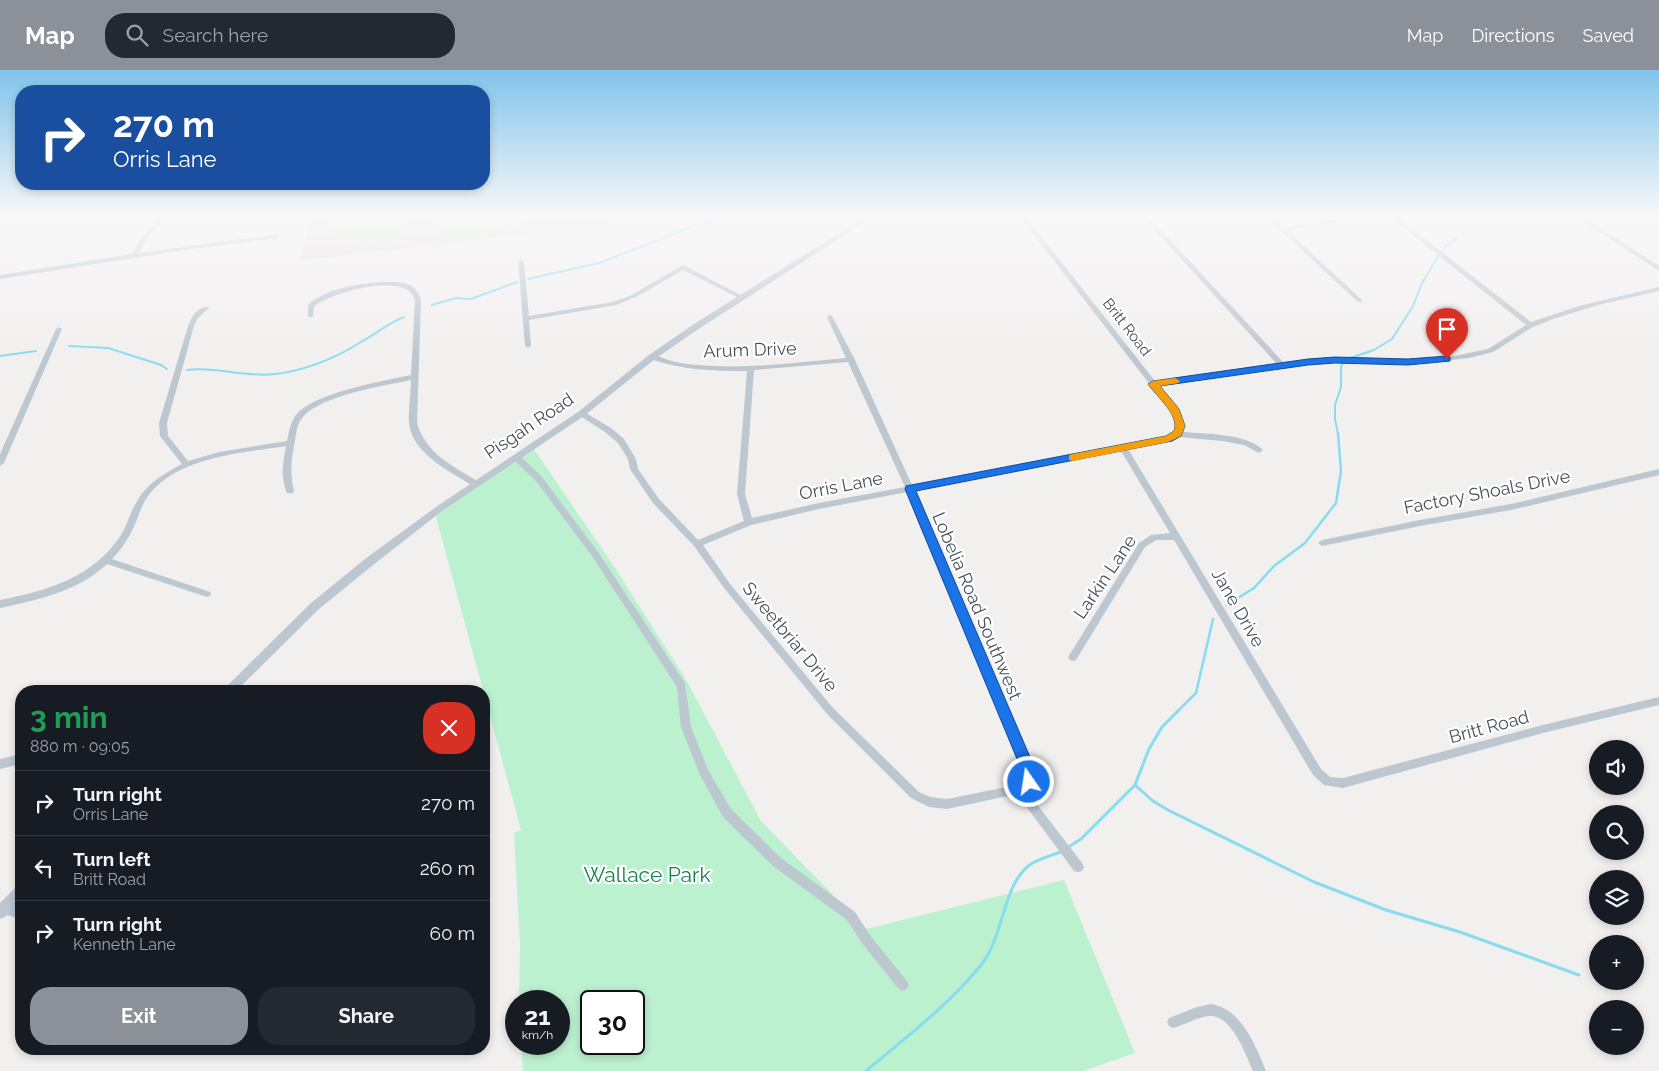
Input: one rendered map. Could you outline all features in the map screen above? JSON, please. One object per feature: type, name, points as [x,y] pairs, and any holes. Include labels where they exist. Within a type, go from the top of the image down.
[{"type":"street","points":[[0,277],[85,264]]},
{"type":"street","points":[[521,264],[528,346]]},
{"type":"street","name":"Pisgah Road","points":[[235,685],[315,606],[392,544],[476,484],[581,414],[652,357],[741,297],[795,264]]},
{"type":"street","name":"Britt Road","points":[[1059,264],[1176,412],[1180,426],[1178,434]]},
{"type":"street","points":[[1189,264],[1282,365]]},
{"type":"street","points":[[1319,264],[1360,301]]},
{"type":"street","points":[[1452,264],[1530,325]]},
{"type":"street","points":[[526,318],[614,304],[634,296],[683,267],[741,297]]},
{"type":"street","points":[[311,316],[312,305],[319,298],[330,293],[384,285],[404,285],[416,293],[418,300],[414,432],[428,452],[476,484]]},
{"type":"street","points":[[1153,384],[1282,365],[1335,360],[1408,362],[1458,358],[1492,349],[1514,337],[1530,325],[1547,318],[1659,289]]},
{"type":"street","points":[[186,464],[164,436],[163,423],[191,326],[195,317],[206,308]]},
{"type":"street","name":"Lobelia Road Southwest","points":[[830,317],[910,489],[1029,771],[1029,782],[1019,790]]},
{"type":"street","points":[[0,464],[59,329]]},
{"type":"street","name":"Arum Drive","points":[[652,357],[675,365],[751,368],[851,360]]},
{"type":"street","points":[[749,522],[741,494],[751,368]]},
{"type":"street","points":[[290,491],[285,471],[294,427],[300,416],[308,408],[352,392],[415,377]]},
{"type":"street","name":"Sweetbriar Drive","points":[[581,414],[621,440],[632,459],[634,469],[656,502],[697,544],[726,586],[830,711],[915,795],[929,802],[947,804],[1019,790]]},
{"type":"street","name":"Orris Lane","points":[[697,544],[749,522],[1123,448],[1178,434],[1222,438],[1246,443],[1259,450]]},
{"type":"street","points":[[0,604],[60,588],[80,578],[106,560],[119,546],[128,532],[137,506],[144,496],[166,477],[186,464],[218,454],[291,443]]},
{"type":"street","name":"Jane Drive","points":[[1123,448],[1317,772],[1328,782]]},
{"type":"street","points":[[516,458],[539,480],[595,554],[682,686],[686,727],[704,772],[727,813],[777,862],[851,916],[868,942],[903,986]]},
{"type":"street","name":"Factory Shoals Drive","points":[[1322,543],[1420,522],[1510,507],[1659,472]]},
{"type":"street","name":"Larkin Lane","points":[[1072,657],[1142,545],[1147,540],[1157,536],[1177,537]]},
{"type":"street","points":[[106,560],[206,594]]},
{"type":"street","name":"Britt Road","points":[[1328,782],[1343,783],[1544,729],[1659,701]]},
{"type":"street","points":[[0,764],[15,760]]},
{"type":"street","points":[[1019,790],[1078,867]]},
{"type":"street","points":[[2,910],[15,898]]},
{"type":"street","points":[[2,910],[15,912]]},
{"type":"street","points":[[1173,1022],[1212,1010],[1225,1013],[1242,1033],[1260,1071]]},
{"type":"green space","name":"Wallace Park","points":[[533,448],[613,565],[685,678],[761,821],[866,929],[1064,880],[1135,1053],[1083,1071],[523,1071],[522,1055],[570,1055],[570,990],[519,990],[520,945],[514,833],[521,830],[490,716],[490,685],[482,685],[435,513]]},
{"type":"waterway","points":[[528,279],[596,264]]},
{"type":"waterway","points":[[1350,358],[1374,350],[1392,339],[1413,306],[1422,283],[1433,264]]},
{"type":"waterway","points":[[432,305],[456,298],[471,299],[517,282]]},
{"type":"waterway","points":[[187,370],[198,369],[264,375],[297,370],[320,363],[341,353],[404,317]]},
{"type":"waterway","points":[[69,346],[108,348],[161,365],[167,369]]},
{"type":"waterway","points":[[0,356],[36,351]]},
{"type":"waterway","points":[[1338,434],[1335,405],[1341,387],[1341,367],[1343,363]]},
{"type":"waterway","points":[[1227,605],[1254,588],[1274,566],[1305,543],[1336,503],[1341,471],[1338,433]]},
{"type":"waterway","points":[[1135,785],[1149,749],[1162,727],[1196,693],[1213,619]]},
{"type":"waterway","points":[[1067,848],[1081,839],[1135,785]]},
{"type":"waterway","points":[[1135,785],[1153,801],[1168,810],[1314,882],[1386,910],[1460,932],[1579,975]]},
{"type":"waterway","points":[[866,1071],[941,1008],[981,965],[995,939],[1014,884],[1022,873],[1031,864],[1063,851]]},
{"type":"slow traffic","points":[[1073,458],[1168,438],[1178,434],[1180,426],[1176,412],[1153,384],[1175,381]]},
{"type":"route","points":[[1029,782],[1029,771],[923,524],[910,489],[1123,448],[1178,434],[1180,426],[1176,412],[1153,384],[1308,362],[1335,360],[1408,362],[1447,359]]}]
